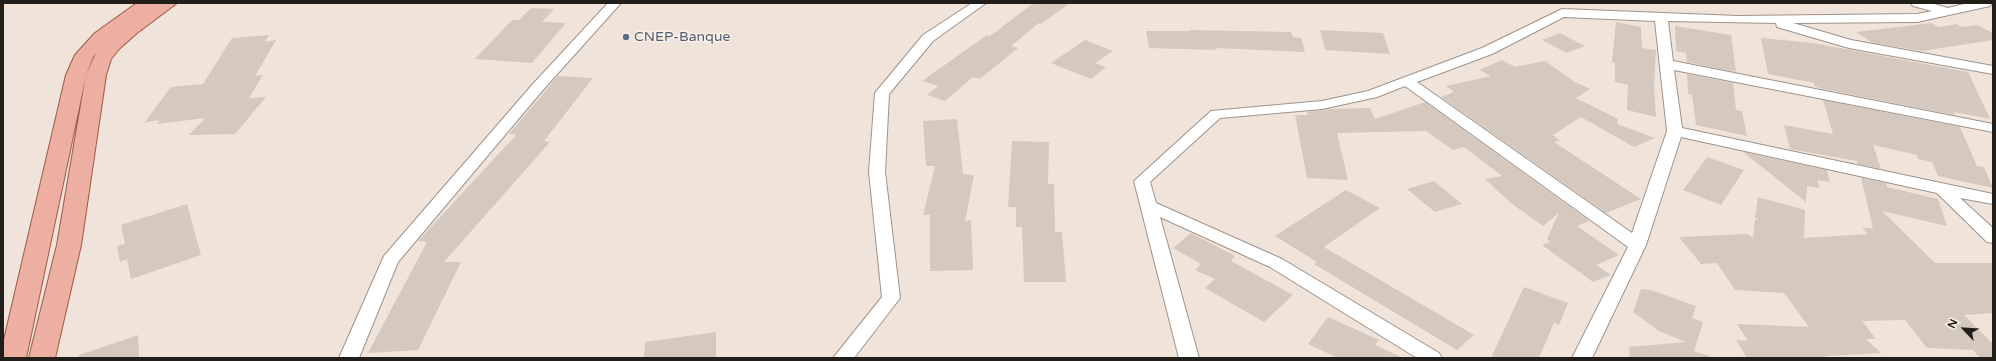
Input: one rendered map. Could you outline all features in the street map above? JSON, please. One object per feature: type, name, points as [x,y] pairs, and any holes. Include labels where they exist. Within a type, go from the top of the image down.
[{"type":"main road","points":[[13,358],[76,75],[84,55],[101,37],[148,3]]},
{"type":"main road","points":[[42,358],[69,246],[96,75],[102,58],[112,45],[130,29],[168,3]]},
{"type":"street","points":[[349,358],[390,260],[537,88],[615,3]]},
{"type":"street","points":[[843,358],[891,298],[877,172],[882,93],[928,38],[980,3]]},
{"type":"street","points":[[1917,3],[1948,11]]},
{"type":"street","points":[[1189,358],[1142,181],[1216,114],[1322,105],[1372,94],[1487,51],[1562,13],[1766,20],[1917,18],[1986,3]]},
{"type":"street","points":[[1582,358],[1584,349],[1637,245],[1675,131],[1661,17]]},
{"type":"street","points":[[1766,20],[1850,44],[1993,70]]},
{"type":"street","points":[[1667,64],[1993,128]]},
{"type":"street","points":[[1407,81],[1637,245]]},
{"type":"street","points":[[1675,131],[1993,199]]},
{"type":"street","points":[[1942,189],[1993,238]]},
{"type":"street","points":[[1149,206],[1276,263],[1432,358]]},
{"type":"building","points":[[1038,3],[1070,3],[1041,24],[1039,23],[1011,46],[1018,48],[980,79],[973,77],[945,101],[927,95],[938,86],[922,81],[987,35],[990,36],[1031,5]]},
{"type":"building","points":[[531,8],[554,9],[542,22],[566,23],[532,63],[475,59],[512,20],[519,20]]},
{"type":"building","points":[[1616,22],[1641,27],[1642,48],[1656,50],[1654,86],[1656,117],[1627,110],[1628,85],[1615,82],[1615,63],[1612,62]]},
{"type":"building","points":[[1932,23],[1938,27],[1957,24],[1961,27],[1977,25],[1993,33],[1993,40],[1922,51],[1873,43],[1856,32]]},
{"type":"building","points":[[1675,26],[1731,35],[1736,72],[1687,62],[1686,53],[1676,51]]},
{"type":"building","points":[[1190,30],[1291,32],[1293,37],[1301,38],[1305,52],[1215,48],[1216,50],[1149,48],[1146,31]]},
{"type":"building","points":[[1320,30],[1383,33],[1390,54],[1325,50]]},
{"type":"building","points":[[1560,33],[1585,46],[1567,53],[1542,40]]},
{"type":"building","points":[[269,35],[265,42],[276,40],[255,76],[263,75],[249,98],[266,97],[235,134],[189,135],[205,118],[157,124],[159,120],[144,123],[171,87],[203,84],[232,38]]},
{"type":"building","points":[[1761,38],[1813,43],[1968,72],[1990,119],[1954,112],[1955,115],[1819,88],[1814,86],[1814,83],[1768,74]]},
{"type":"building","points":[[1085,40],[1113,51],[1095,63],[1106,67],[1091,79],[1051,63]]},
{"type":"building","points":[[1502,60],[1515,67],[1545,61],[1575,82],[1590,89],[1576,98],[1618,119],[1617,124],[1655,138],[1634,147],[1581,117],[1553,135],[1560,141],[1554,142],[1641,199],[1606,213],[1441,97],[1454,92],[1446,86],[1491,76],[1479,70]]},
{"type":"building","points":[[1687,74],[1733,83],[1736,110],[1742,111],[1747,136],[1696,125],[1692,95],[1688,94]]},
{"type":"building","points":[[558,76],[593,78],[544,141],[550,142],[444,262],[461,262],[418,350],[368,353],[427,242],[418,241],[516,135],[509,134]]},
{"type":"building","points":[[1823,100],[1960,127],[1977,166],[1984,167],[1993,188],[1938,176],[1932,162],[1918,159],[1917,155],[1873,145],[1881,169],[1858,164],[1857,161],[1790,149],[1784,125],[1833,134]]},
{"type":"building","points":[[1425,102],[1588,220],[1589,221],[1577,226],[1619,255],[1596,265],[1611,275],[1593,282],[1542,245],[1551,242],[1547,239],[1559,213],[1543,226],[1512,204],[1485,179],[1502,176],[1464,147],[1453,150],[1426,131],[1337,133],[1348,180],[1307,178],[1295,115],[1308,115],[1307,112],[1331,109],[1370,108],[1375,119]]},
{"type":"building","points":[[957,119],[963,174],[974,175],[965,221],[971,220],[973,270],[930,271],[930,215],[923,215],[935,166],[926,166],[923,121]]},
{"type":"building","points":[[1012,141],[1049,142],[1048,184],[1054,184],[1055,232],[1062,232],[1066,282],[1024,282],[1022,227],[1016,227],[1016,207],[1008,207]]},
{"type":"building","points":[[1743,152],[1827,170],[1830,182],[1817,180],[1820,188],[1807,186],[1806,202]]},
{"type":"building","points":[[1707,157],[1744,170],[1721,205],[1683,190]]},
{"type":"building","points":[[1861,178],[1886,183],[1887,187],[1938,199],[1947,226],[1882,211],[1935,263],[1993,263],[1993,313],[1964,315],[1993,344],[1993,357],[1980,358],[1973,350],[1927,348],[1905,320],[1862,321],[1876,339],[1866,339],[1881,353],[1826,356],[1828,358],[1747,358],[1736,340],[1748,341],[1737,324],[1809,327],[1784,293],[1735,290],[1717,263],[1701,264],[1679,237],[1748,234],[1753,238],[1755,220],[1759,219],[1755,218],[1758,197],[1805,210],[1804,238],[1868,234],[1862,228],[1873,228]]},
{"type":"building","points":[[1434,181],[1462,204],[1435,212],[1407,189]]},
{"type":"building","points":[[1346,190],[1380,208],[1324,247],[1474,335],[1457,350],[1314,264],[1317,262],[1275,236]]},
{"type":"building","points":[[187,204],[201,255],[131,279],[127,259],[120,262],[117,246],[125,244],[121,225]]},
{"type":"building","points":[[1191,233],[1235,256],[1231,261],[1293,295],[1264,322],[1205,288],[1215,279],[1195,270],[1201,264],[1173,248]]},
{"type":"building","points":[[1524,287],[1568,303],[1559,325],[1554,323],[1539,358],[1491,358]]},
{"type":"building","points":[[1641,289],[1651,290],[1696,306],[1692,318],[1703,322],[1694,351],[1710,356],[1710,358],[1630,358],[1629,347],[1686,342],[1659,331],[1633,312]]},
{"type":"building","points":[[1328,317],[1379,340],[1375,345],[1403,358],[1338,358],[1308,344]]},
{"type":"building","points":[[716,332],[716,358],[644,358],[645,342]]},
{"type":"building","points":[[138,335],[139,358],[79,358],[79,355]]},
{"type":"place","name":"CNEP-Banque","points":[[626,37]]}]
